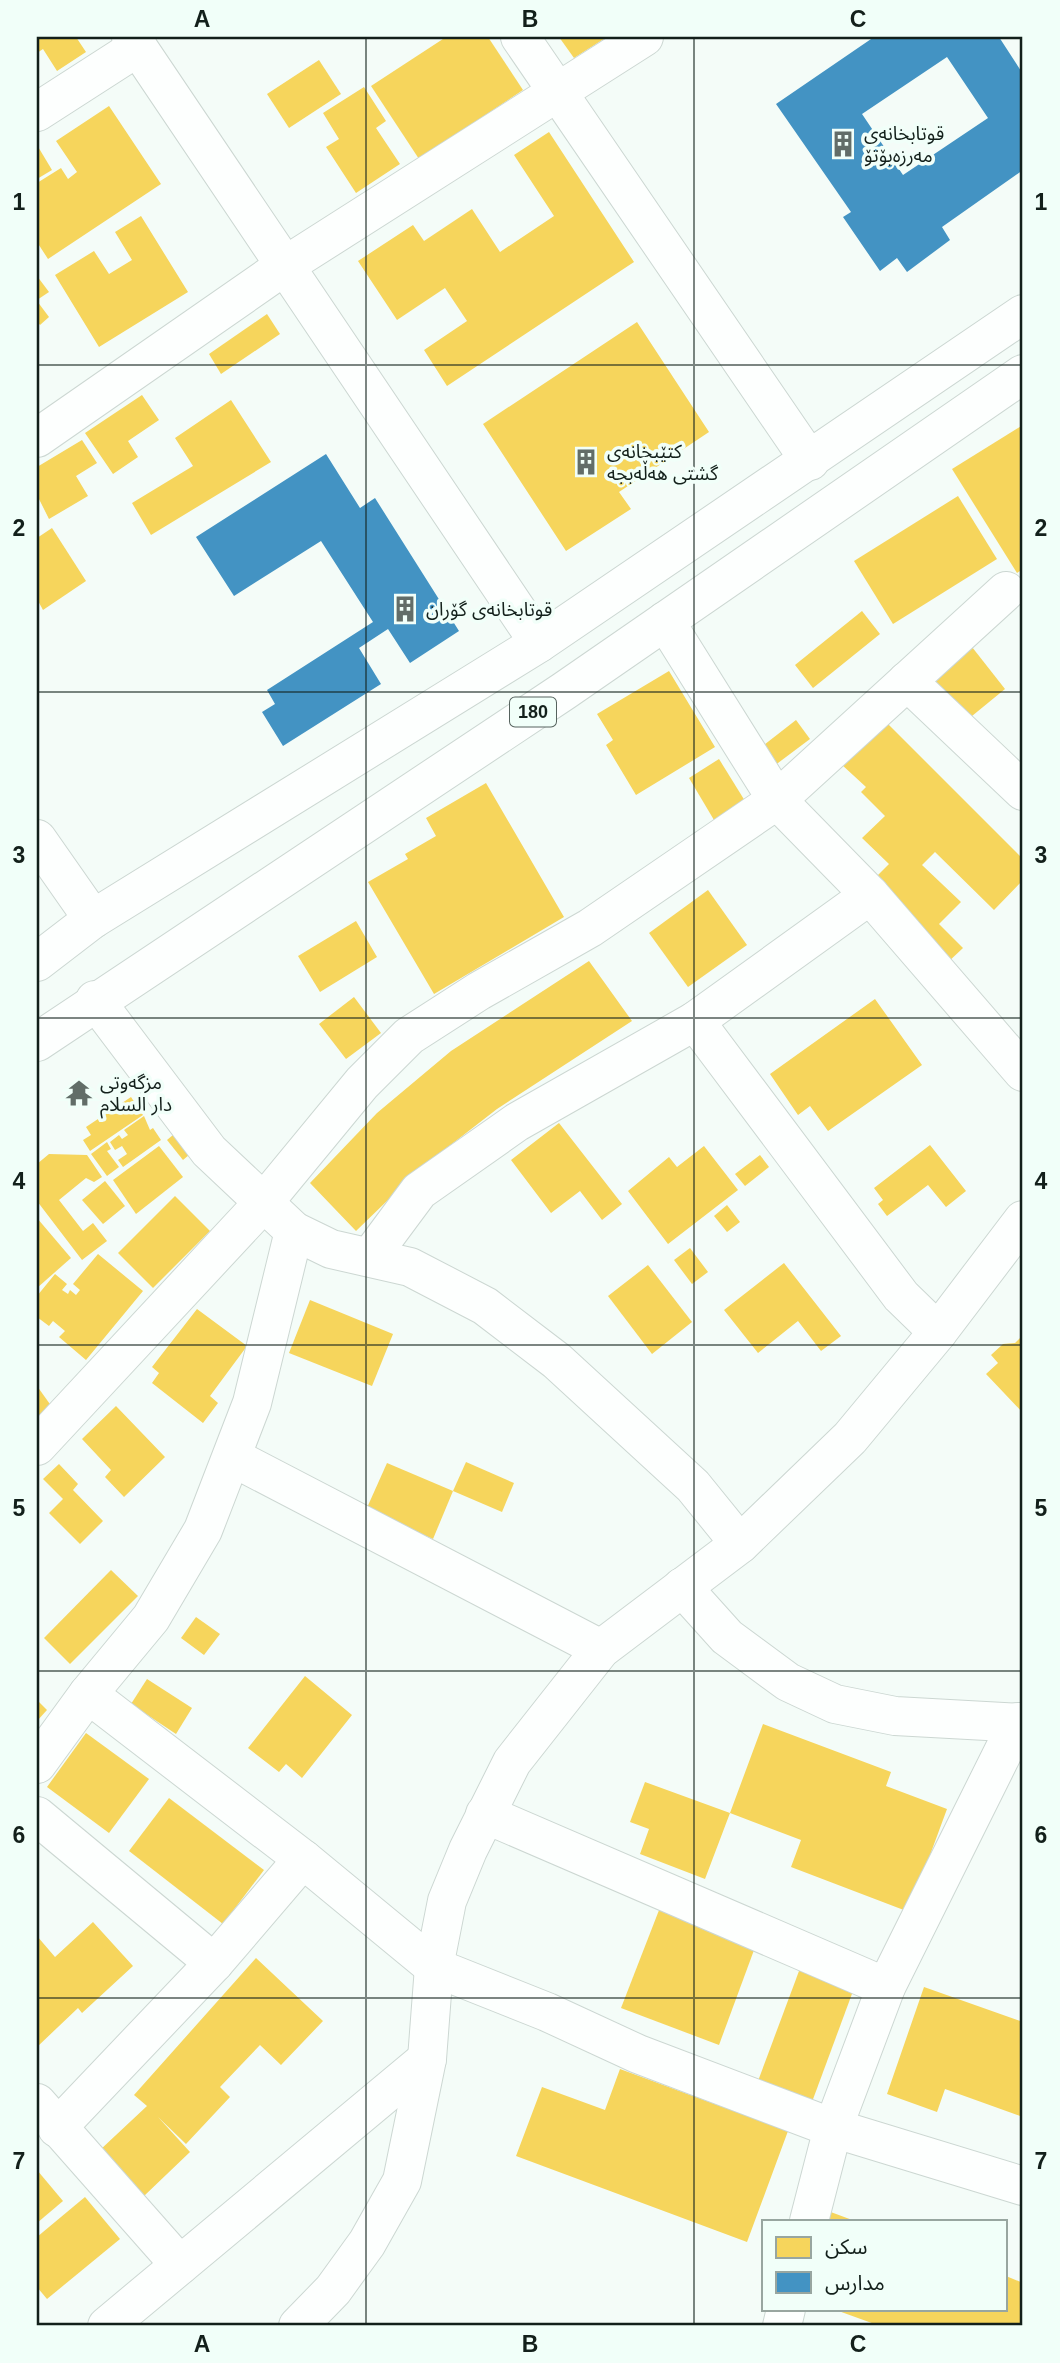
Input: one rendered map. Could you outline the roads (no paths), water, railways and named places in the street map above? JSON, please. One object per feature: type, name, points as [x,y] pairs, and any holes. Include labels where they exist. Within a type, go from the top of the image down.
[{"type":"main road","points":[[520,37],[810,461]]},
{"type":"main road","points":[[37,438],[283,267],[644,37]]},
{"type":"main road","points":[[37,112],[135,42],[283,267],[538,643]]},
{"type":"main road","points":[[37,962],[93,919],[538,643],[1023,314]]},
{"type":"main road","name":"180","points":[[37,1042],[95,1000],[564,691],[1023,374]]},
{"type":"main road","points":[[37,1446],[264,1202],[362,1083],[409,1036],[479,991],[590,928],[777,800],[1006,591]]},
{"type":"main road","points":[[665,621],[777,800],[870,895],[1023,1072]]},
{"type":"main road","points":[[907,681],[1023,791]]},
{"type":"main road","points":[[37,839],[93,919]]},
{"type":"main road","points":[[370,1257],[419,1191],[517,1122],[695,1021],[870,895]]},
{"type":"main road","points":[[95,1000],[209,1151],[294,1231],[331,1249],[410,1267],[485,1306],[557,1361],[693,1486],[740,1544]]},
{"type":"main road","points":[[695,1021],[901,1296],[938,1332]]},
{"type":"main road","points":[[298,2326],[333,2290],[367,2243],[402,2180],[426,2059],[434,1967],[447,1901],[485,1814],[512,1762],[601,1649],[740,1544],[850,1438],[938,1332],[1023,1220]]},
{"type":"main road","points":[[37,1764],[88,1694],[150,1618],[202,1530],[253,1403],[294,1231]]},
{"type":"main road","points":[[232,1457],[601,1649]]},
{"type":"main road","points":[[682,1587],[727,1637],[788,1682],[835,1704],[895,1716],[1020,1723],[886,1987],[833,2129],[809,2220]]},
{"type":"main road","points":[[88,1694],[303,1859],[434,1967],[547,2012],[638,2054],[833,2129],[1023,2186]]},
{"type":"main road","points":[[485,1814],[886,1987]]},
{"type":"main road","points":[[37,1816],[214,1963]]},
{"type":"main road","points":[[180,2265],[47,2116],[214,1963],[303,1859]]},
{"type":"main road","points":[[107,2326],[426,2059]]},
{"type":"place","name":"قوتابخانەی مەرزەبۆتۆ","points":[[843,144]]},
{"type":"place","name":"کتێبخانەی گشتی هەڵەبجە","points":[[586,462]]},
{"type":"place","name":"قوتابخانەی گۆران","points":[[405,609]]},
{"type":"place","name":"مزگەوتی دار السلام","points":[[79,1093]]}]
